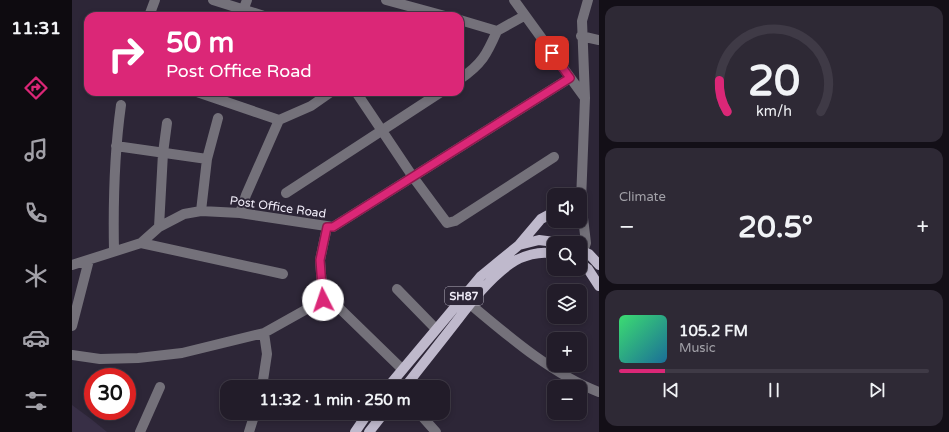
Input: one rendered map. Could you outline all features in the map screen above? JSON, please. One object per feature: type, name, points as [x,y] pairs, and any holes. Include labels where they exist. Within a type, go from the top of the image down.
[{"type":"main road","points":[[519,245],[541,219],[547,216]]},
{"type":"main road","name":"SH87","points":[[395,380],[402,369],[481,276],[519,245],[539,240],[547,241]]},
{"type":"main road","name":"SH87","points":[[410,380],[485,287],[511,264],[527,255],[547,253]]},
{"type":"main road","points":[[587,256],[598,261]]},
{"type":"main road","points":[[587,265],[598,261]]},
{"type":"main road","points":[[587,270],[599,286]]},
{"type":"main road","points":[[354,432],[363,420]]},
{"type":"main road","points":[[369,432],[378,420]]},
{"type":"street","points":[[150,12],[155,0]]},
{"type":"street","points":[[213,0],[254,12]]},
{"type":"street","points":[[386,0],[427,12]]},
{"type":"street","points":[[514,0],[524,16],[585,98]]},
{"type":"street","points":[[582,188],[585,98],[582,21],[588,0]]},
{"type":"street","points":[[464,77],[473,71],[485,57],[498,31],[524,16]]},
{"type":"street","points":[[464,21],[498,31]]},
{"type":"street","points":[[582,36],[599,40]]},
{"type":"street","name":"Post Office Road","points":[[72,265],[141,244],[159,227],[184,214],[201,211],[240,213],[333,227],[570,78]]},
{"type":"street","points":[[219,96],[279,120]]},
{"type":"street","points":[[240,213],[246,195],[279,120],[312,106],[326,96]]},
{"type":"street","points":[[359,96],[413,177],[447,223],[454,221],[554,157]]},
{"type":"street","points":[[286,193],[435,96]]},
{"type":"street","points":[[114,251],[113,193],[116,146],[121,105]]},
{"type":"street","points":[[201,211],[207,159],[218,118]]},
{"type":"street","points":[[159,227],[163,153],[167,123]]},
{"type":"street","points":[[116,146],[207,159]]},
{"type":"street","points":[[323,300],[320,260],[327,227]]},
{"type":"street","points":[[141,244],[283,274]]},
{"type":"street","points":[[72,326],[89,260]]},
{"type":"street","points":[[397,289],[436,329]]},
{"type":"street","points":[[72,355],[100,358],[138,358],[182,353],[264,333],[323,300],[331,300],[340,307],[402,369]]},
{"type":"street","points":[[470,304],[514,340],[576,382],[599,392]]},
{"type":"street","points":[[263,380],[268,354],[264,333]]},
{"type":"street","points":[[140,432],[160,387]]},
{"type":"street","points":[[250,432],[253,420]]},
{"type":"street","points":[[425,420],[436,432]]},
{"type":"shaded area","points":[[72,405],[84,414],[84,420],[92,420],[107,432],[72,432]]},
{"type":"route","points":[[323,300],[320,260],[327,227],[333,227],[570,78],[552,53]]}]
